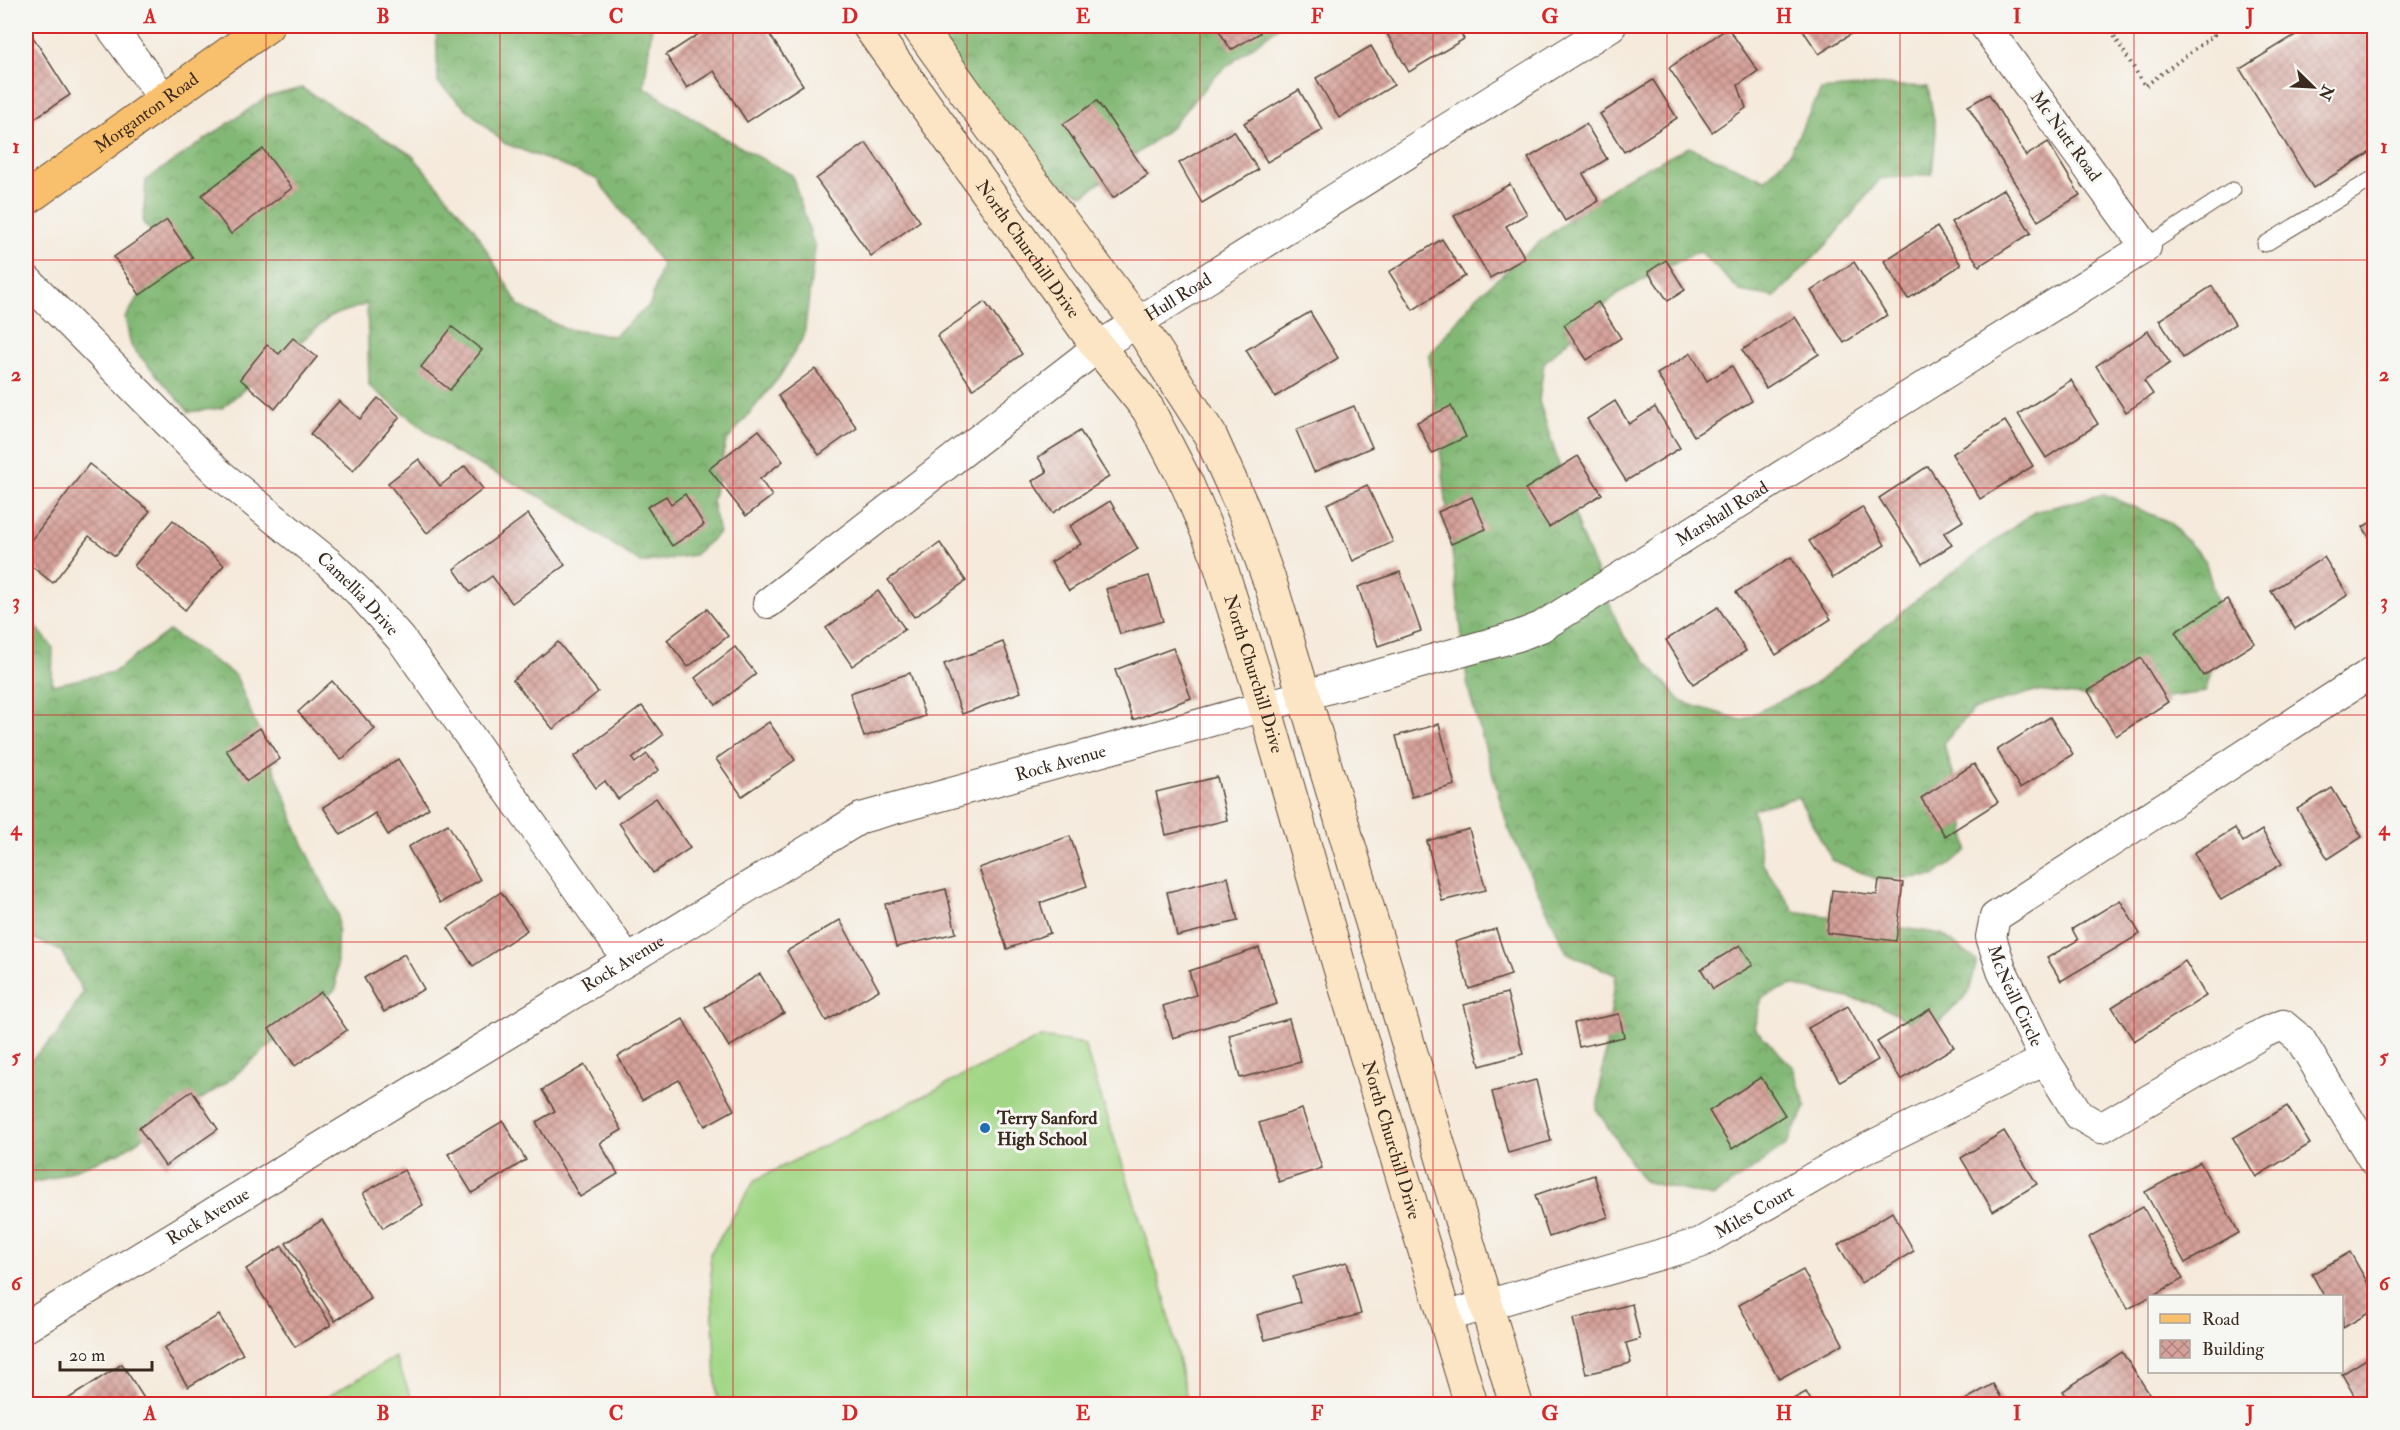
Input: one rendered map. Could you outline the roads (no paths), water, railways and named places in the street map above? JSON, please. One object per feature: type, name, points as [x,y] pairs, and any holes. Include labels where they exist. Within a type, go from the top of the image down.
[{"type":"main road","name":"Morganton Road","points":[[26,200],[267,26]]},
{"type":"street","points":[[111,26],[164,99]]},
{"type":"street","name":"North Churchill Drive","points":[[869,26],[1098,347],[1148,409],[1187,484],[1217,555],[1264,704],[1471,1404]]},
{"type":"street","points":[[918,26],[1138,323],[1210,435],[1239,500],[1271,585],[1516,1404]]},
{"type":"street","name":"Hull Road","points":[[768,603],[1098,347],[1611,26]]},
{"type":"street","name":"Mc Nutt Road","points":[[1985,26],[2146,247]]},
{"type":"street","name":"Marshall Road","points":[[1264,704],[1518,636],[1541,627],[2146,247]]},
{"type":"street","name":"Camellia Drive","points":[[26,279],[217,472],[329,563],[359,592],[400,639],[628,960]]},
{"type":"street","name":"McNeill Circle","points":[[2374,671],[1995,917],[1991,937],[2002,971],[2045,1060],[2079,1115],[2101,1128],[2265,1032],[2283,1025],[2300,1039],[2374,1161]]},
{"type":"street","name":"Rock Avenue","points":[[26,1326],[861,818],[1264,704]]},
{"type":"street","name":"Miles Court","points":[[1445,1317],[1700,1242],[1847,1158],[2045,1060]]},
{"type":"lane","points":[[2265,244],[2374,178]]},
{"type":"lane","points":[[2146,247],[2234,190]]},
{"type":"place","name":"Terry Sanford High School","points":[[985,1128]]}]
